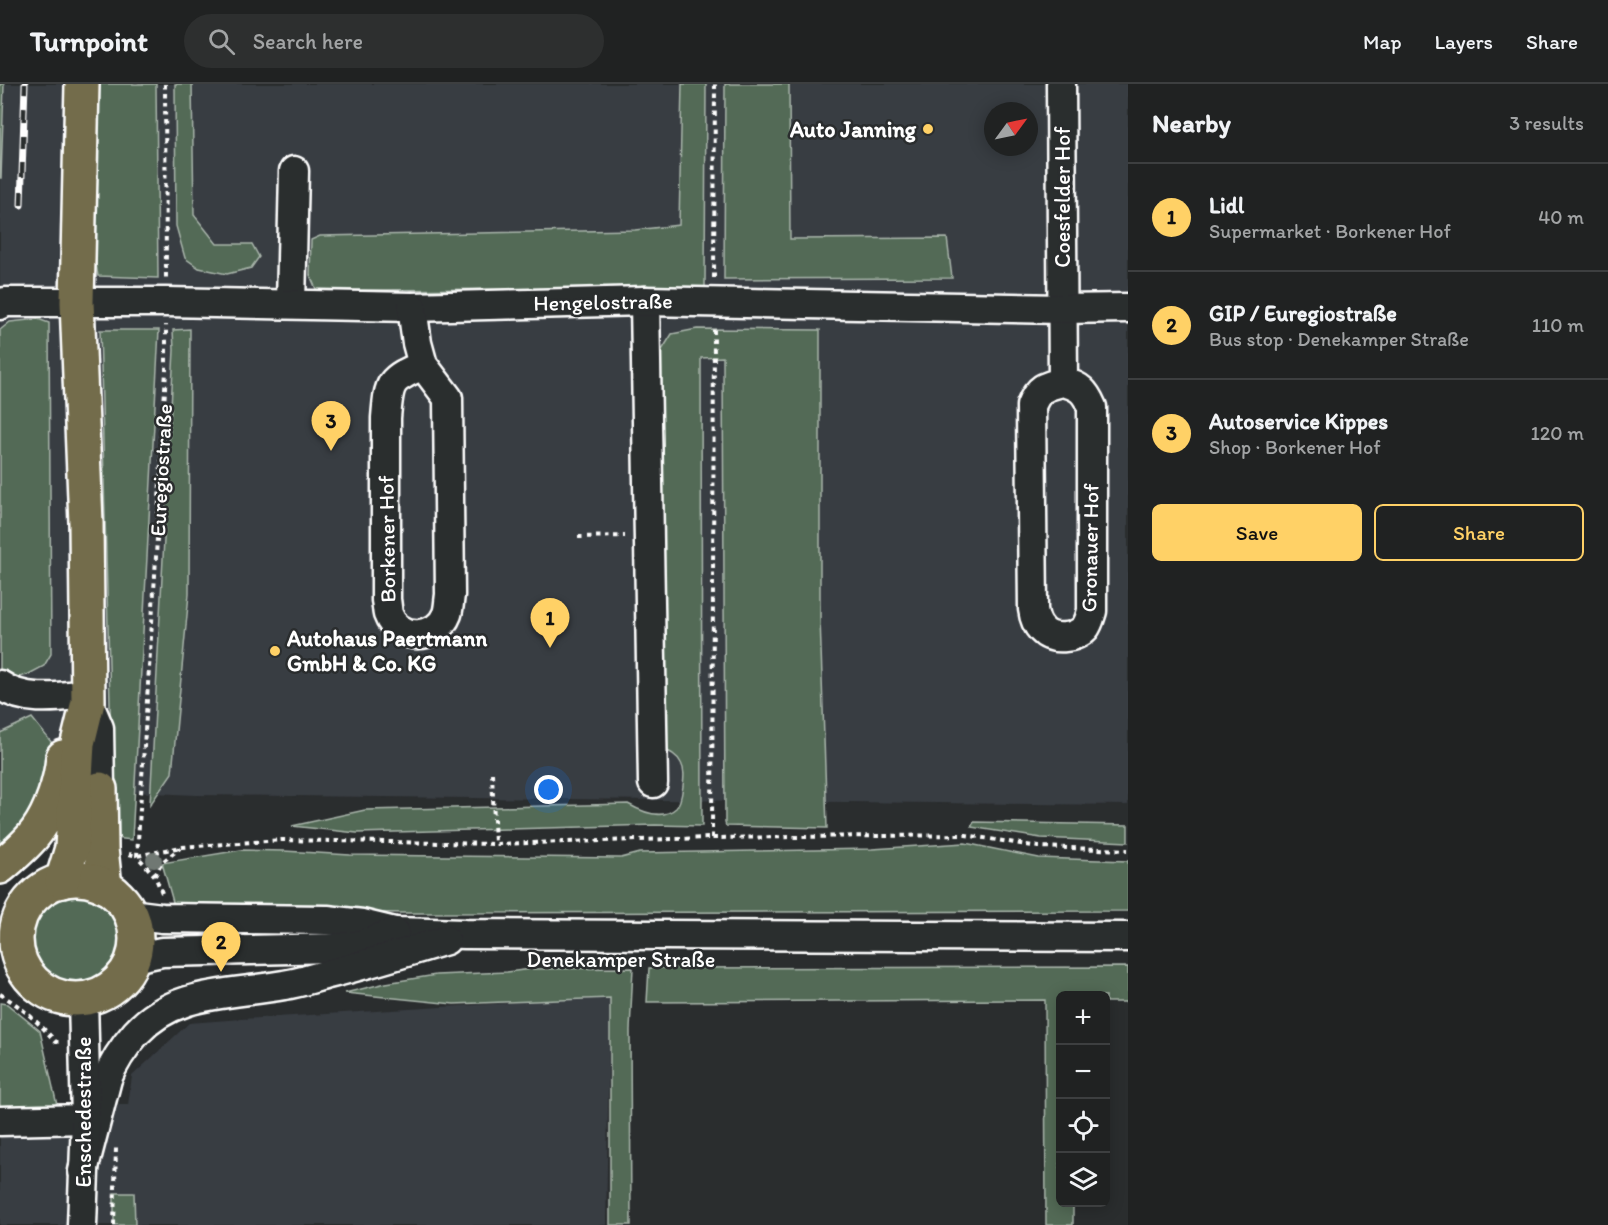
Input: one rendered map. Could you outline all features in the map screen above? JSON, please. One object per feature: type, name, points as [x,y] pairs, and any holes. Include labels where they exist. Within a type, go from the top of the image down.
[{"type":"main road","points":[[62,881],[72,849],[78,743],[88,698],[86,524],[77,302],[82,84]]},
{"type":"main road","points":[[0,867],[38,831],[62,773],[65,740],[88,698]]},
{"type":"main road","points":[[100,789],[101,849],[105,887]]},
{"type":"main road","points":[[77,879],[105,887],[119,898],[130,914],[135,928],[136,943],[133,958],[125,973],[114,986],[99,995],[83,999],[65,999],[48,993],[34,983],[23,968],[8,935],[26,906],[48,886],[77,879]]},
{"type":"street","name":"Coesfelder Hof","points":[[1061,84],[1062,309]]},
{"type":"street","points":[[291,304],[294,171]]},
{"type":"street","points":[[645,301],[653,783]]},
{"type":"street","name":"Hengelostraße","points":[[0,304],[5,302],[166,302],[412,307],[714,301],[1062,309],[1128,308]]},
{"type":"street","name":"Borkener Hof","points":[[412,307],[417,343],[423,364],[448,398],[450,595],[447,614],[438,627],[424,634],[411,635],[398,628],[388,615],[386,600],[386,418],[388,395],[394,381],[423,364]]},
{"type":"street","points":[[1062,309],[1063,382]]},
{"type":"street","name":"Gronauer Hof","points":[[1063,382],[1076,385],[1086,395],[1092,407],[1092,611],[1089,622],[1083,630],[1068,637],[1056,637],[1043,633],[1035,621],[1033,609],[1031,406],[1036,394],[1047,386],[1063,382]]},
{"type":"street","points":[[2,689],[21,695],[45,698],[88,698],[99,728],[100,789]]},
{"type":"street","name":"Denekamper Straße","points":[[130,914],[162,918],[327,920],[362,924],[395,932],[465,934],[1128,937]]},
{"type":"street","name":"Denekamper Straße","points":[[133,958],[162,952],[335,948],[362,944],[395,932]]},
{"type":"street","points":[[83,1170],[112,1065],[121,1049],[145,1023],[170,1007],[199,997],[284,985],[389,958],[465,934]]},
{"type":"street","name":"Enschedestraße","points":[[82,1225],[86,1119],[83,999]]},
{"type":"street","points":[[0,1121],[86,1119]]},
{"type":"path","name":"Euregiostraße","points":[[137,856],[166,370],[165,84]]},
{"type":"path","points":[[712,838],[715,84]]},
{"type":"path","points":[[578,537],[648,535]]},
{"type":"path","points":[[492,773],[495,844]]},
{"type":"path","points":[[137,856],[181,847],[282,840],[495,844],[712,838],[966,835],[1039,847],[1128,850]]},
{"type":"path","points":[[155,876],[161,863],[181,847]]},
{"type":"path","points":[[101,849],[119,850],[137,856],[155,876],[163,897],[162,918]]},
{"type":"path","points":[[0,994],[16,1003],[56,1042],[83,1042]]},
{"type":"shaded area","points":[[0,84],[1128,84],[1128,805],[196,795],[109,791],[0,769]]},
{"type":"shaded area","points":[[610,997],[606,1225],[0,1225],[0,1107],[128,1105],[132,1076],[189,1023]]},
{"type":"green space","points":[[0,84],[4,84],[1,178],[0,178]]},
{"type":"green space","points":[[95,84],[156,84],[158,278],[98,276],[96,264]]},
{"type":"green space","points":[[175,84],[192,84],[194,215],[217,244],[252,244],[259,257],[251,268],[227,274],[199,268],[185,258],[176,226]]},
{"type":"green space","points":[[682,84],[706,84],[705,288],[316,289],[310,275],[311,240],[320,236],[635,230],[679,225]]},
{"type":"green space","points":[[725,84],[789,84],[790,239],[947,238],[952,278],[724,279]]},
{"type":"green space","points":[[38,319],[49,323],[51,654],[44,666],[16,678],[3,674],[0,668],[0,330],[10,322]]},
{"type":"green space","points":[[190,329],[189,594],[172,773],[150,805],[174,350],[173,330]]},
{"type":"green space","points":[[697,329],[820,330],[820,618],[827,828],[726,826],[725,823],[723,357],[701,358],[702,826],[655,825],[357,833],[292,826],[365,810],[628,804],[639,810],[658,815],[676,808],[682,795],[683,768],[677,758],[663,749],[657,358],[672,334]]},
{"type":"green space","points":[[100,330],[159,330],[132,840],[115,838],[113,815]]},
{"type":"green space","points":[[32,718],[60,753],[26,831],[0,848],[0,733]]},
{"type":"green space","points":[[974,822],[1128,825],[1128,842],[1041,838],[971,827]]},
{"type":"green space","points":[[965,843],[1039,858],[1128,861],[1128,911],[402,913],[175,909],[162,863],[241,850],[350,855],[621,858],[640,853],[872,849]]},
{"type":"green space","points":[[75,895],[92,899],[107,909],[117,924],[121,941],[117,958],[107,973],[92,983],[75,987],[58,983],[43,973],[33,958],[29,941],[33,924],[43,909],[58,899]]},
{"type":"green space","points":[[1128,967],[1128,1002],[1110,1002],[1110,991],[1056,991],[1056,1207],[1073,1207],[1073,1225],[1046,1225],[1045,1000],[647,1002],[649,968]]},
{"type":"green space","points":[[633,968],[630,1030],[631,1225],[610,1225],[610,998],[454,1004],[345,993],[386,983],[436,975],[532,969]]},
{"type":"green space","points":[[0,1003],[7,1004],[40,1031],[57,1105],[0,1107]]},
{"type":"green space","points":[[114,1193],[134,1193],[135,1225],[114,1225]]},
{"type":"railway","points":[[21,205],[25,84]]},
{"type":"place","name":"Auto Janning","points":[[928,129]]},
{"type":"place","name":"Autoservice Kippes","points":[[331,451]]},
{"type":"place","name":"Lidl","points":[[550,648]]},
{"type":"place","name":"Autohaus Paertmann GmbH & Co. KG","points":[[275,651]]},
{"type":"place","name":"GIP / Euregiostraße","points":[[221,972]]}]
